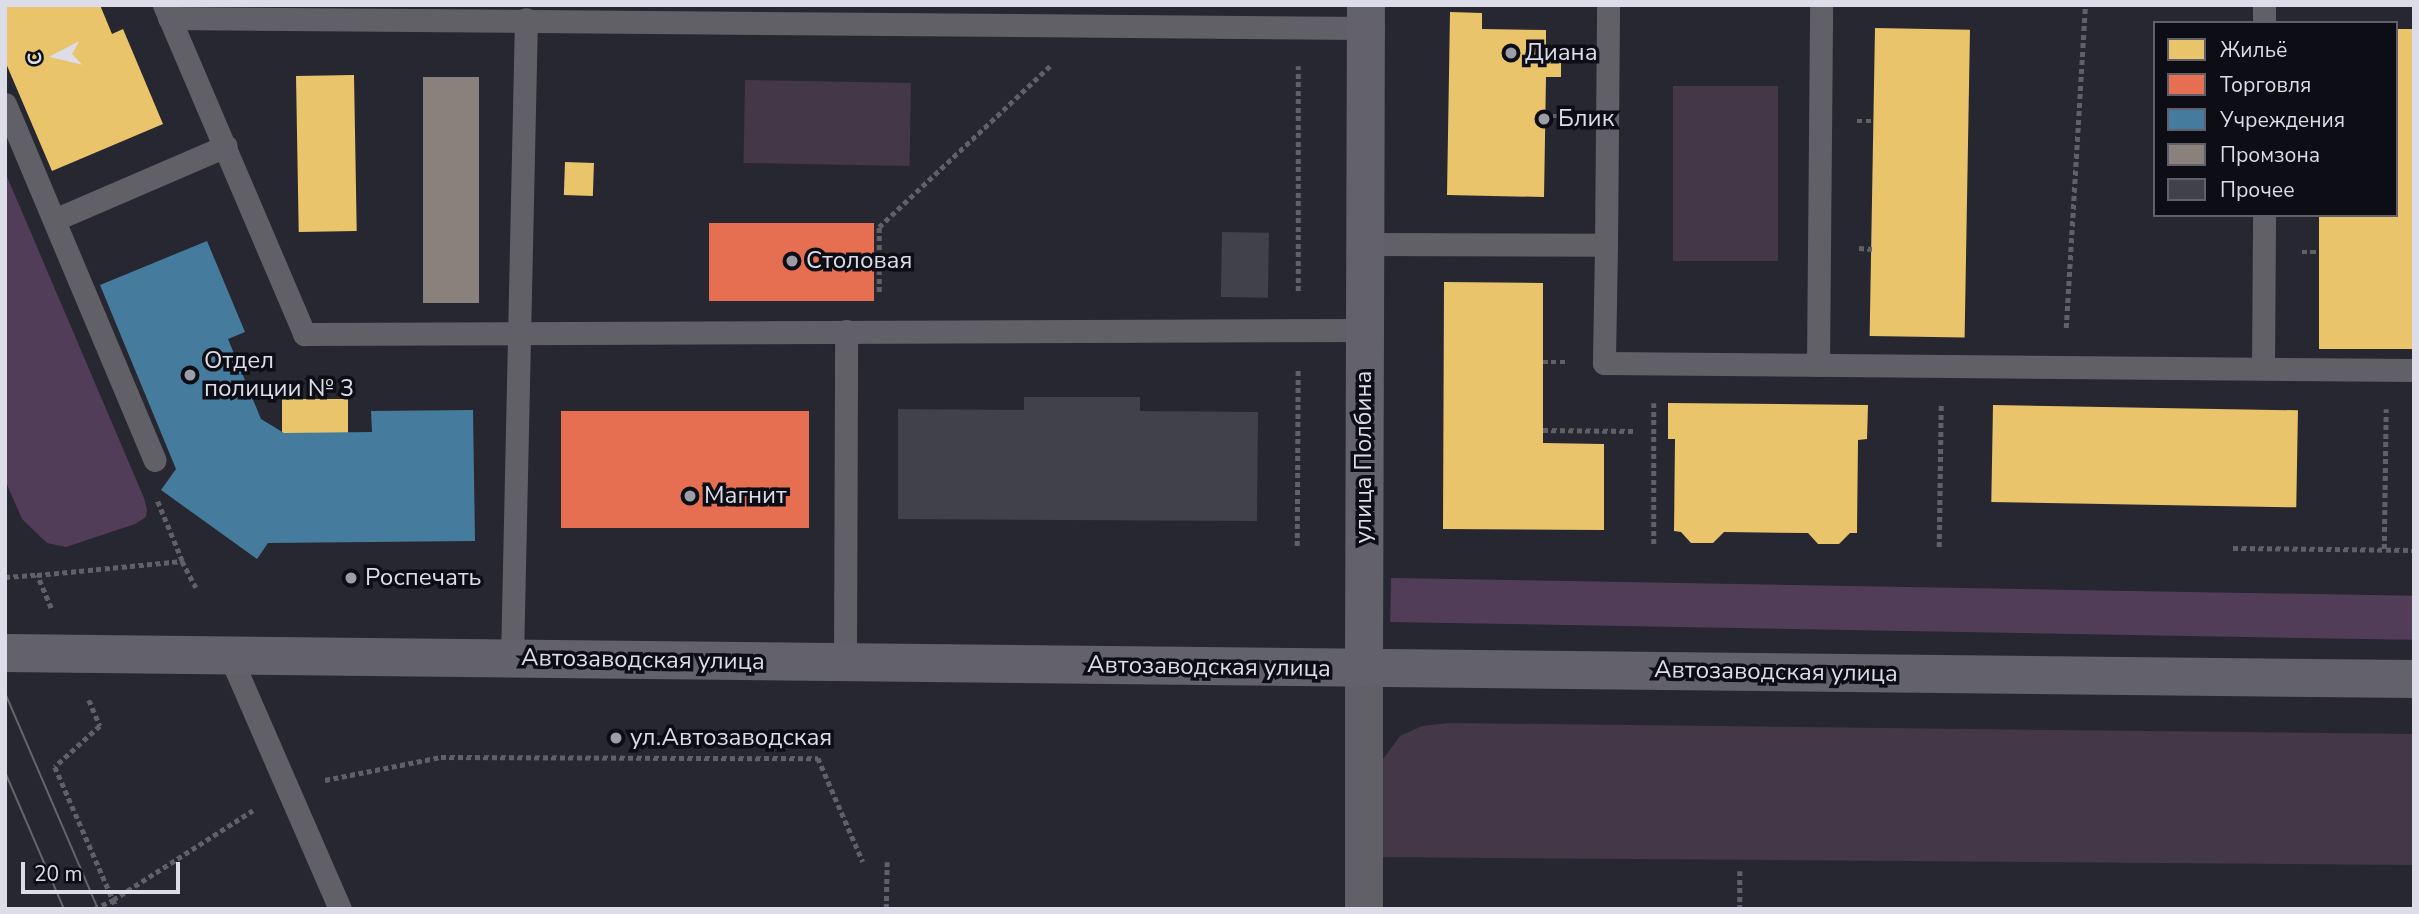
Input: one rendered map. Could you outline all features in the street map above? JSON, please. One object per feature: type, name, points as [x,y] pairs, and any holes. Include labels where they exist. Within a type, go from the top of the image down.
[{"type":"street","name":"улица Полбина","points":[[1364,909],[1366,17]]},
{"type":"street","name":"Автозаводская улица","points":[[5,653],[2414,679]]},
{"type":"lane","points":[[1608,5],[1604,363],[2414,370]]},
{"type":"lane","points":[[1818,365],[1821,5]]},
{"type":"lane","points":[[1365,330],[1298,328],[304,334],[226,146],[166,12],[526,19],[1298,27],[1366,17]]},
{"type":"lane","points":[[512,659],[526,19]]},
{"type":"lane","points":[[5,104],[155,460]]},
{"type":"lane","points":[[54,220],[226,146]]},
{"type":"lane","points":[[2263,368],[2264,217]]},
{"type":"lane","points":[[1365,244],[1606,245]]},
{"type":"lane","points":[[845,662],[846,331]]},
{"type":"lane","points":[[230,656],[340,909]]},
{"type":"path","points":[[2063,367],[2085,5]]},
{"type":"path","points":[[846,331],[879,302],[879,227],[1093,26]]},
{"type":"path","points":[[1297,546],[1298,27]]},
{"type":"path","points":[[1654,363],[1654,546]]},
{"type":"path","points":[[1939,547],[1941,366]]},
{"type":"path","points":[[2384,549],[2386,369]]},
{"type":"path","points":[[1543,430],[1633,431]]},
{"type":"path","points":[[153,490],[182,561],[196,587]]},
{"type":"path","points":[[2233,548],[2414,550]]},
{"type":"path","points":[[5,577],[182,561]]},
{"type":"path","points":[[37,575],[100,726],[55,767],[117,909]]},
{"type":"path","points":[[94,909],[113,900],[288,788],[441,757],[818,758],[863,862]]},
{"type":"path","points":[[886,909],[887,862]]},
{"type":"path","points":[[1740,871],[1741,909]]},
{"type":"shaded area","points":[[745,80],[911,83],[910,166],[744,163]]},
{"type":"shaded area","points":[[1673,86],[1778,86],[1778,261],[1673,261]]},
{"type":"shaded area","points":[[5,172],[147,510],[146,517],[135,524],[66,547],[47,543],[22,519],[5,480]]},
{"type":"shaded area","points":[[1391,578],[2414,596],[2413,640],[1390,622]]},
{"type":"shaded area","points":[[1448,723],[2414,734],[2414,865],[1376,857],[1378,766],[1400,736],[1422,726]]},
{"type":"building: Жильё","points":[[5,5],[100,5],[112,34],[123,29],[163,124],[52,171],[5,61]]},
{"type":"building: Жильё","points":[[1450,12],[1482,13],[1482,29],[1546,30],[1546,60],[1561,61],[1561,77],[1546,77],[1544,197],[1447,195]]},
{"type":"building: Жильё","points":[[1875,28],[1970,30],[1965,338],[1870,336]]},
{"type":"building: Жильё","points":[[2398,29],[2414,29],[2414,349],[2319,349],[2319,217],[2398,217]]},
{"type":"building: Жильё","points":[[354,75],[357,231],[299,232],[296,76]]},
{"type":"building: Жильё","points":[[565,162],[594,163],[593,196],[564,195]]},
{"type":"building: Жильё","points":[[1444,282],[1543,283],[1543,443],[1604,444],[1604,530],[1443,529]]},
{"type":"building: Жильё","points":[[282,399],[348,399],[348,433],[282,433]]},
{"type":"building: Жильё","points":[[1668,403],[1868,405],[1867,439],[1858,440],[1857,533],[1850,533],[1839,544],[1818,544],[1808,533],[1724,532],[1713,543],[1691,543],[1681,532],[1674,531],[1675,439],[1668,439]]},
{"type":"building: Жильё","points":[[1993,405],[2298,410],[2296,507],[1991,502]]},
{"type":"building: Торговля","points":[[709,223],[874,223],[874,301],[709,301]]},
{"type":"building: Торговля","points":[[561,411],[809,411],[809,528],[561,528]]},
{"type":"building: Учреждения","name":"Отдел полиции № 3","points":[[207,241],[245,332],[228,339],[261,419],[284,433],[372,432],[371,411],[473,410],[475,541],[268,543],[257,559],[161,490],[176,469],[100,285]]},
{"type":"building: Промзона","points":[[423,77],[479,77],[479,303],[423,303]]},
{"type":"building: Прочее","points":[[1222,232],[1269,233],[1268,298],[1221,297]]},
{"type":"building: Прочее","points":[[1024,397],[1140,397],[1140,411],[1258,412],[1257,521],[898,519],[898,409],[1024,410]]},
{"type":"tram line","points":[[5,693],[98,909]]},
{"type":"tram line","points":[[5,772],[64,909]]},
{"type":"place","name":"Диана","points":[[1511,53]]},
{"type":"place","name":"Блик","points":[[1544,119]]},
{"type":"place","name":"Столовая","points":[[792,261]]},
{"type":"place","name":"Отдел полиции № 3","points":[[190,375]]},
{"type":"place","name":"Магнит","points":[[690,496]]},
{"type":"place","name":"Роспечать","points":[[351,578]]},
{"type":"place","name":"ул.Автозаводская","points":[[616,738]]}]
